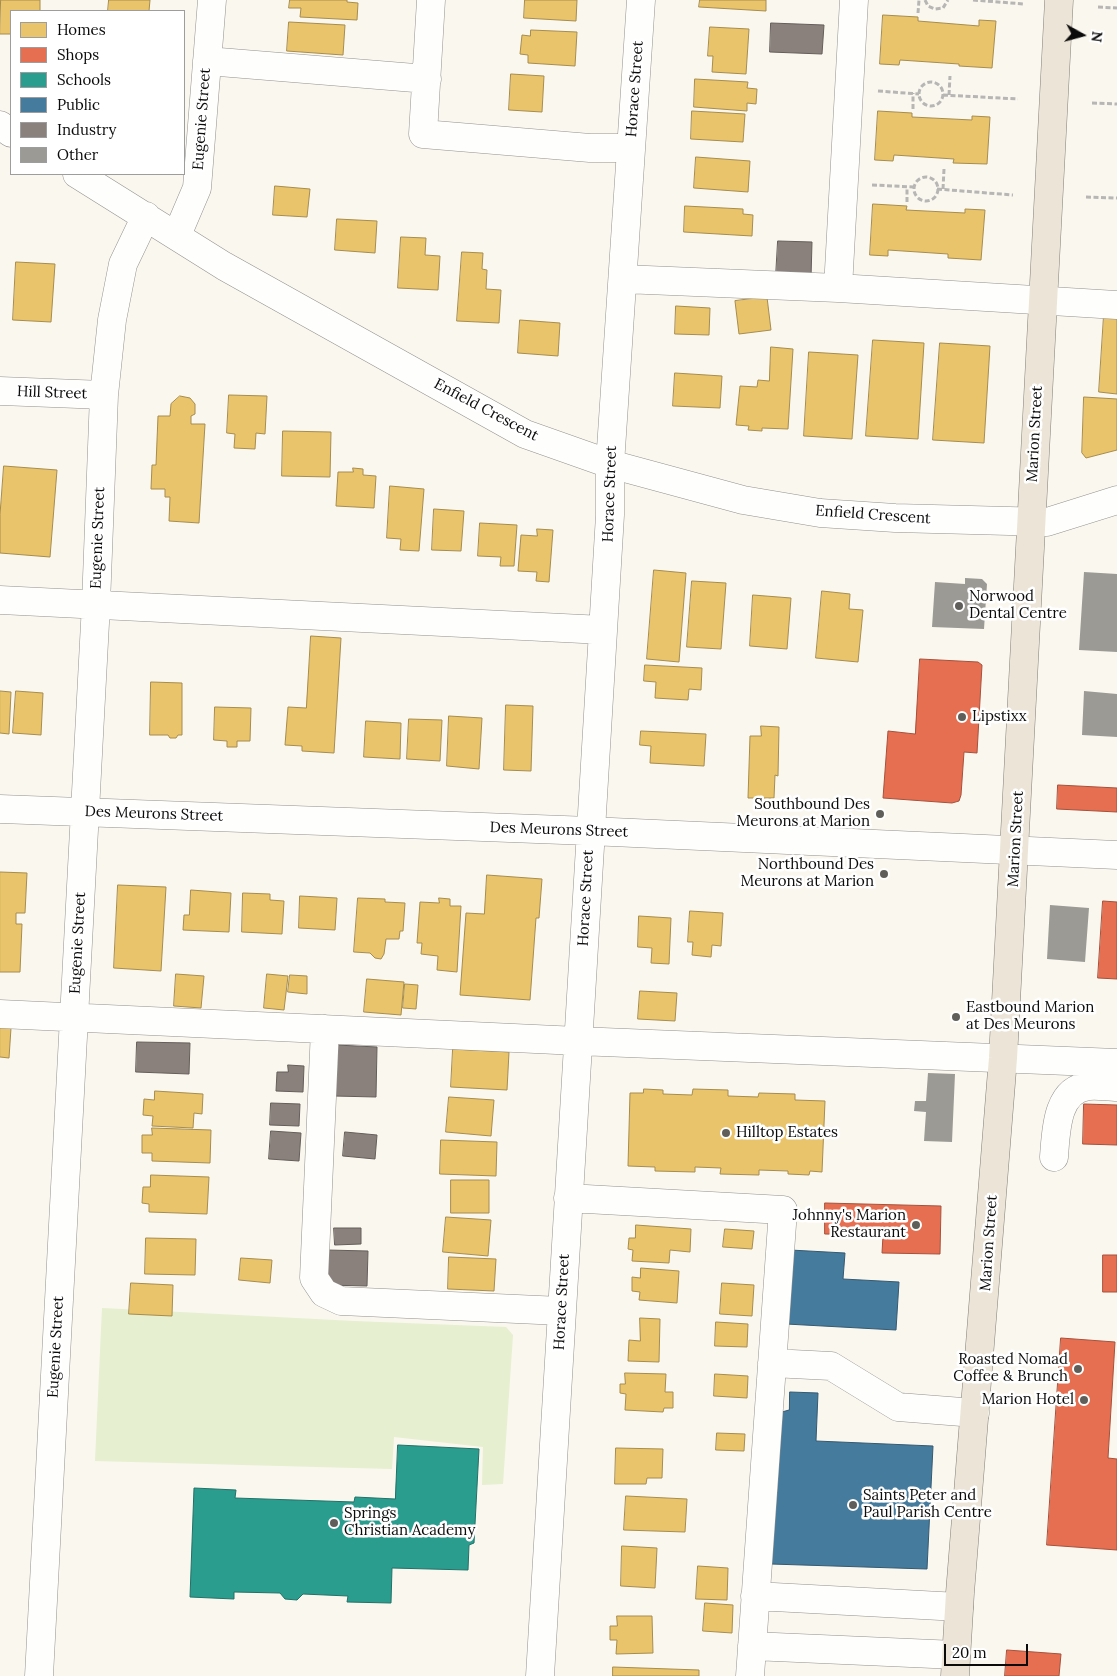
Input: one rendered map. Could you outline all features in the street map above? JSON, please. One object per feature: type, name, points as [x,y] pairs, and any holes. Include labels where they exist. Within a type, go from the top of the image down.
[{"type":"main road","name":"Marion Street","points":[[956,1665],[1003,1058],[1059,0]]},
{"type":"street","name":"Eugenie Street","points":[[177,235],[197,188],[212,0]]},
{"type":"street","points":[[431,0],[424,134],[590,148],[631,148]]},
{"type":"street","name":"Horace Street","points":[[540,1676],[610,515],[610,464],[642,0]]},
{"type":"street","points":[[838,288],[854,0]]},
{"type":"street","points":[[207,61],[426,78]]},
{"type":"street","name":"Enfield Crescent","points":[[79,175],[224,266],[525,434],[610,464],[743,500],[820,513],[894,518],[1046,522],[1117,500]]},
{"type":"street","name":"Eugenie Street","points":[[39,1676],[96,604],[104,395],[112,320],[123,264],[146,216]]},
{"type":"street","points":[[623,279],[838,288],[1117,305]]},
{"type":"street","name":"Hill Street","points":[[0,391],[104,395]]},
{"type":"street","points":[[0,600],[603,630]]},
{"type":"street","name":"Des Meurons Street","points":[[0,808],[590,831],[1117,855]]},
{"type":"street","points":[[0,1014],[578,1041],[1117,1062]]},
{"type":"street","points":[[325,1029],[314,1278],[324,1293],[340,1300],[561,1311]]},
{"type":"street","points":[[1054,1157],[1061,1108],[1072,1092],[1088,1086],[1117,1087]]},
{"type":"street","points":[[568,1198],[783,1210],[750,1676]]},
{"type":"street","points":[[772,1363],[831,1366],[898,1407],[975,1413]]},
{"type":"street","points":[[755,1596],[959,1607]]},
{"type":"street","points":[[752,1646],[956,1665]]},
{"type":"path","points":[[918,13],[919,0]]},
{"type":"path","points":[[926,0],[928,6],[935,9],[943,8],[948,0]]},
{"type":"path","points":[[973,0],[1024,4]]},
{"type":"path","points":[[1098,7],[1117,8]]},
{"type":"path","points":[[949,95],[950,76]]},
{"type":"path","points":[[930,83],[941,88],[943,95],[940,102],[930,106],[923,103],[919,94],[924,85],[930,83]]},
{"type":"path","points":[[874,90],[919,94]]},
{"type":"path","points":[[913,93],[913,109]]},
{"type":"path","points":[[943,95],[1018,99]]},
{"type":"path","points":[[1092,103],[1117,104]]},
{"type":"path","points":[[943,189],[944,169]]},
{"type":"path","points":[[929,177],[935,182],[937,189],[931,199],[924,200],[917,197],[914,187],[918,180],[929,177]]},
{"type":"path","points":[[869,185],[914,187]]},
{"type":"path","points":[[907,187],[907,202]]},
{"type":"path","points":[[937,189],[1013,195]]},
{"type":"path","points":[[1086,197],[1117,198]]},
{"type":"green space","points":[[102,1308],[506,1327],[513,1335],[503,1484],[482,1485],[483,1447],[394,1437],[392,1469],[95,1461]]},
{"type":"building: Homes","points":[[1,0],[40,0],[40,10],[10,10],[10,34],[0,34]]},
{"type":"building: Homes","points":[[109,0],[150,0],[149,10],[108,10]]},
{"type":"building: Homes","points":[[290,0],[347,0],[347,2],[358,3],[357,20],[300,17],[301,8],[289,8]]},
{"type":"building: Homes","points":[[525,0],[577,0],[576,21],[524,18]]},
{"type":"building: Homes","points":[[700,0],[766,0],[766,11],[699,7]]},
{"type":"building: Homes","points":[[883,15],[918,17],[918,21],[979,26],[979,20],[996,21],[992,68],[900,60],[899,65],[880,64]]},
{"type":"building: Homes","points":[[289,22],[345,25],[343,55],[287,51]]},
{"type":"building: Homes","points":[[710,27],[749,29],[746,74],[712,72],[713,56],[708,56]]},
{"type":"building: Homes","points":[[531,30],[577,32],[575,66],[528,63],[528,55],[520,54],[522,35],[530,36]]},
{"type":"building: Homes","points":[[511,74],[544,76],[542,112],[509,110]]},
{"type":"building: Homes","points":[[695,79],[748,82],[747,88],[757,89],[756,104],[747,103],[747,111],[694,107]]},
{"type":"building: Homes","points":[[692,111],[745,114],[743,142],[691,139]]},
{"type":"building: Homes","points":[[878,111],[912,113],[912,117],[972,120],[972,116],[990,117],[987,164],[953,163],[954,159],[894,155],[893,161],[875,160]]},
{"type":"building: Homes","points":[[696,157],[750,161],[748,192],[694,188]]},
{"type":"building: Homes","points":[[275,186],[310,189],[307,217],[273,215]]},
{"type":"building: Homes","points":[[873,204],[907,206],[906,210],[965,213],[965,209],[985,210],[981,260],[948,258],[948,254],[888,250],[888,256],[870,255]]},
{"type":"building: Homes","points":[[685,206],[743,209],[743,214],[753,215],[752,236],[684,232]]},
{"type":"building: Homes","points":[[337,219],[377,221],[375,253],[335,250]]},
{"type":"building: Homes","points":[[401,237],[426,238],[425,255],[440,256],[438,290],[398,288]]},
{"type":"building: Homes","points":[[462,252],[483,253],[482,269],[487,270],[486,289],[501,290],[499,323],[457,321]]},
{"type":"building: Homes","points":[[16,262],[55,264],[51,322],[13,320]]},
{"type":"building: Homes","points":[[767,297],[771,330],[739,334],[735,301]]},
{"type":"building: Homes","points":[[676,306],[710,308],[709,335],[675,334]]},
{"type":"building: Homes","points":[[1104,315],[1117,316],[1117,394],[1099,392]]},
{"type":"building: Homes","points":[[520,320],[560,323],[558,356],[518,353]]},
{"type":"building: Homes","points":[[873,340],[924,343],[918,439],[866,436]]},
{"type":"building: Homes","points":[[940,343],[990,346],[984,443],[933,440]]},
{"type":"building: Homes","points":[[771,347],[793,349],[788,429],[762,428],[762,431],[748,430],[749,426],[736,425],[740,386],[757,387],[758,380],[769,381]]},
{"type":"building: Homes","points":[[809,352],[858,355],[852,439],[804,436]]},
{"type":"building: Homes","points":[[675,373],[722,376],[720,408],[673,406]]},
{"type":"building: Homes","points":[[229,395],[267,396],[265,434],[256,433],[255,449],[234,448],[235,434],[227,433]]},
{"type":"building: Homes","points":[[180,396],[190,398],[195,404],[195,414],[191,416],[191,424],[205,424],[199,523],[169,521],[170,497],[165,497],[165,489],[151,489],[152,465],[156,465],[158,416],[170,416],[171,404]]},
{"type":"building: Homes","points":[[1084,397],[1117,399],[1117,450],[1086,458],[1082,453]]},
{"type":"building: Homes","points":[[283,431],[331,432],[330,477],[282,476]]},
{"type":"building: Homes","points":[[4,466],[57,470],[50,557],[0,553],[0,515]]},
{"type":"building: Homes","points":[[353,468],[363,469],[363,475],[376,476],[374,508],[336,506],[338,472],[353,472]]},
{"type":"building: Homes","points":[[390,486],[424,489],[419,551],[400,550],[401,539],[387,538]]},
{"type":"building: Homes","points":[[434,509],[464,511],[461,551],[432,550]]},
{"type":"building: Homes","points":[[480,523],[517,525],[514,566],[500,566],[501,557],[478,556]]},
{"type":"building: Homes","points":[[537,529],[553,530],[549,582],[536,581],[537,572],[518,571],[521,535],[537,536]]},
{"type":"building: Homes","points":[[654,570],[686,573],[679,662],[647,659]]},
{"type":"building: Homes","points":[[692,581],[726,583],[721,649],[687,647]]},
{"type":"building: Homes","points":[[822,591],[850,594],[849,609],[863,610],[858,662],[816,658]]},
{"type":"building: Homes","points":[[753,595],[791,598],[787,649],[750,646]]},
{"type":"building: Homes","points":[[311,636],[341,638],[334,753],[302,751],[302,746],[285,745],[288,707],[306,708]]},
{"type":"building: Homes","points":[[645,665],[702,668],[701,690],[689,689],[688,700],[655,698],[656,682],[644,681]]},
{"type":"building: Homes","points":[[151,682],[182,683],[182,735],[170,738],[168,735],[150,735]]},
{"type":"building: Homes","points":[[0,691],[11,692],[9,734],[0,733]]},
{"type":"building: Homes","points":[[16,691],[43,693],[41,735],[13,733]]},
{"type":"building: Homes","points":[[506,705],[533,706],[531,771],[504,770]]},
{"type":"building: Homes","points":[[215,707],[251,708],[250,741],[237,741],[237,747],[227,747],[227,741],[214,740]]},
{"type":"building: Homes","points":[[449,716],[482,718],[479,769],[447,766]]},
{"type":"building: Homes","points":[[409,719],[442,720],[440,761],[407,759]]},
{"type":"building: Homes","points":[[366,721],[401,723],[400,759],[364,757]]},
{"type":"building: Homes","points":[[761,726],[779,727],[778,776],[775,775],[774,798],[748,798],[750,736],[761,736]]},
{"type":"building: Homes","points":[[641,731],[706,734],[704,766],[650,763],[651,746],[640,745]]},
{"type":"building: Homes","points":[[0,872],[27,873],[25,913],[16,913],[16,924],[22,924],[20,972],[0,972]]},
{"type":"building: Homes","points":[[487,875],[542,879],[539,918],[536,918],[530,1000],[460,995],[466,913],[484,914]]},
{"type":"building: Homes","points":[[118,885],[166,887],[161,971],[114,968]]},
{"type":"building: Homes","points":[[191,890],[231,893],[229,932],[183,930],[184,915],[189,915]]},
{"type":"building: Homes","points":[[243,893],[270,894],[270,900],[284,901],[282,934],[242,932]]},
{"type":"building: Homes","points":[[300,896],[337,898],[335,930],[299,928]]},
{"type":"building: Homes","points":[[358,898],[385,899],[385,902],[405,903],[403,931],[400,931],[399,939],[386,939],[384,954],[381,959],[375,958],[370,953],[354,952]]},
{"type":"building: Homes","points":[[439,898],[450,899],[450,906],[461,906],[457,972],[437,970],[438,956],[421,954],[422,943],[417,943],[420,902],[439,903]]},
{"type":"building: Homes","points":[[690,911],[723,913],[721,946],[712,945],[711,957],[692,955],[693,942],[688,942]]},
{"type":"building: Homes","points":[[639,916],[671,918],[669,964],[651,963],[652,948],[638,947]]},
{"type":"building: Homes","points":[[176,974],[204,976],[201,1008],[174,1006]]},
{"type":"building: Homes","points":[[267,974],[288,976],[284,1010],[264,1008]]},
{"type":"building: Homes","points":[[290,975],[307,976],[307,994],[288,992]]},
{"type":"building: Homes","points":[[367,979],[404,982],[401,1015],[364,1012]]},
{"type":"building: Homes","points":[[405,984],[418,985],[416,1009],[403,1008]]},
{"type":"building: Homes","points":[[640,991],[677,993],[675,1021],[638,1019]]},
{"type":"building: Homes","points":[[0,1027],[11,1028],[9,1058],[0,1057]]},
{"type":"building: Homes","points":[[453,1049],[509,1052],[507,1090],[451,1087]]},
{"type":"building: Homes","name":"Hilltop Estates","points":[[644,1089],[663,1090],[663,1094],[692,1095],[693,1089],[728,1090],[728,1096],[758,1097],[759,1093],[795,1094],[795,1100],[825,1101],[822,1172],[810,1171],[809,1175],[788,1174],[788,1171],[759,1170],[759,1175],[720,1174],[721,1168],[695,1167],[695,1172],[655,1171],[655,1167],[628,1166],[630,1093],[643,1093]]},
{"type":"building: Homes","points":[[155,1091],[203,1094],[202,1114],[194,1113],[193,1128],[152,1126],[153,1116],[143,1115],[144,1099],[154,1100]]},
{"type":"building: Homes","points":[[449,1097],[494,1100],[491,1136],[446,1132]]},
{"type":"building: Homes","points":[[152,1128],[211,1130],[210,1163],[152,1161],[152,1153],[142,1153],[142,1135],[152,1135]]},
{"type":"building: Homes","points":[[441,1140],[497,1142],[496,1176],[440,1174]]},
{"type":"building: Homes","points":[[151,1175],[209,1177],[207,1214],[149,1212],[149,1204],[142,1203],[143,1187],[150,1187]]},
{"type":"building: Homes","points":[[451,1180],[489,1180],[489,1213],[451,1213]]},
{"type":"building: Homes","points":[[446,1217],[491,1220],[488,1256],[443,1252]]},
{"type":"building: Homes","points":[[636,1225],[691,1229],[690,1252],[670,1250],[669,1263],[632,1261],[633,1250],[628,1249],[629,1238],[635,1238]]},
{"type":"building: Homes","points":[[725,1229],[754,1231],[752,1249],[723,1247]]},
{"type":"building: Homes","points":[[146,1238],[196,1239],[195,1275],[145,1274]]},
{"type":"building: Homes","points":[[449,1257],[496,1259],[494,1291],[448,1289]]},
{"type":"building: Homes","points":[[241,1258],[272,1260],[270,1283],[239,1280]]},
{"type":"building: Homes","points":[[641,1268],[679,1271],[677,1303],[639,1300],[640,1292],[632,1291],[632,1277],[640,1278]]},
{"type":"building: Homes","points":[[131,1283],[173,1285],[172,1316],[129,1314]]},
{"type":"building: Homes","points":[[722,1283],[754,1285],[752,1316],[720,1314]]},
{"type":"building: Homes","points":[[640,1318],[660,1319],[659,1362],[628,1361],[629,1340],[640,1341]]},
{"type":"building: Homes","points":[[716,1322],[748,1324],[747,1347],[715,1346]]},
{"type":"building: Homes","points":[[625,1373],[666,1374],[665,1392],[673,1392],[673,1408],[664,1408],[663,1412],[625,1410],[626,1394],[620,1393],[620,1384],[625,1384]]},
{"type":"building: Homes","points":[[715,1374],[748,1376],[747,1398],[714,1396]]},
{"type":"building: Homes","points":[[717,1433],[745,1434],[744,1451],[716,1450]]},
{"type":"building: Homes","points":[[616,1448],[663,1449],[662,1478],[647,1478],[646,1484],[615,1484]]},
{"type":"building: Homes","points":[[626,1496],[687,1499],[685,1532],[624,1530]]},
{"type":"building: Homes","points":[[622,1546],[657,1548],[655,1588],[621,1586]]},
{"type":"building: Homes","points":[[698,1566],[728,1568],[727,1600],[696,1599]]},
{"type":"building: Homes","points":[[705,1603],[733,1605],[732,1633],[703,1631]]},
{"type":"building: Homes","points":[[617,1616],[652,1616],[653,1653],[616,1654],[617,1640],[610,1640],[610,1626],[617,1626]]},
{"type":"building: Homes","points":[[613,1667],[699,1670],[699,1676],[613,1676]]},
{"type":"building: Shops","points":[[920,659],[978,662],[982,665],[977,753],[964,752],[961,795],[959,801],[952,803],[883,798],[888,731],[915,734]]},
{"type":"building: Shops","points":[[1058,785],[1117,788],[1117,812],[1057,809]]},
{"type":"building: Shops","points":[[1103,901],[1117,902],[1117,979],[1098,978]]},
{"type":"building: Shops","points":[[1084,1104],[1117,1105],[1117,1145],[1083,1144]]},
{"type":"building: Shops","points":[[825,1203],[941,1206],[940,1254],[882,1253],[883,1235],[825,1234]]},
{"type":"building: Shops","points":[[1103,1255],[1117,1255],[1117,1292],[1103,1292]]},
{"type":"building: Shops","name":"Marion Hotel","points":[[1061,1338],[1115,1342],[1108,1458],[1117,1459],[1117,1550],[1047,1545]]},
{"type":"building: Shops","points":[[1007,1650],[1061,1654],[1059,1676],[1005,1676]]},
{"type":"building: Schools","name":"Springs Christian Academy","points":[[398,1445],[479,1449],[474,1543],[469,1545],[468,1570],[392,1568],[391,1603],[347,1602],[348,1596],[303,1594],[297,1600],[285,1599],[280,1593],[234,1592],[234,1599],[190,1597],[194,1488],[236,1490],[235,1498],[354,1502],[355,1497],[395,1499]]},
{"type":"building: Public","points":[[790,1250],[845,1253],[843,1279],[899,1282],[896,1330],[786,1324]]},
{"type":"building: Public","name":"Saints Peter and Paul Parish Centre","points":[[790,1392],[818,1393],[816,1441],[933,1446],[927,1569],[771,1564],[782,1412],[789,1410]]},
{"type":"building: Industry","points":[[771,23],[824,25],[822,54],[770,52]]},
{"type":"building: Industry","points":[[778,241],[812,242],[811,278],[776,276]]},
{"type":"building: Industry","points":[[137,1042],[190,1043],[189,1074],[136,1072]]},
{"type":"building: Industry","points":[[336,1045],[377,1047],[376,1097],[334,1096]]},
{"type":"building: Industry","points":[[288,1065],[304,1066],[303,1092],[276,1091],[277,1072],[288,1072]]},
{"type":"building: Industry","points":[[271,1103],[300,1104],[299,1126],[270,1125]]},
{"type":"building: Industry","points":[[271,1131],[301,1133],[299,1161],[269,1159]]},
{"type":"building: Industry","points":[[345,1132],[377,1135],[375,1159],[343,1156]]},
{"type":"building: Industry","points":[[334,1228],[361,1228],[361,1244],[335,1245]]},
{"type":"building: Industry","points":[[327,1250],[368,1251],[367,1286],[326,1285]]},
{"type":"building: Other","points":[[1084,572],[1117,574],[1117,652],[1079,650]]},
{"type":"building: Other","name":"Norwood Dental Centre","points":[[965,578],[982,579],[987,584],[984,629],[932,627],[935,582],[965,584]]},
{"type":"building: Other","points":[[1084,691],[1117,694],[1117,737],[1082,735]]},
{"type":"building: Other","points":[[1050,905],[1089,908],[1085,962],[1047,959]]},
{"type":"building: Other","points":[[928,1073],[955,1074],[952,1142],[924,1141],[926,1112],[914,1111],[915,1101],[926,1101]]},
{"type":"place","name":"Norwood Dental Centre","points":[[959,606]]},
{"type":"place","name":"Lipstixx","points":[[962,717]]},
{"type":"place","name":"Southbound Des Meurons at Marion","points":[[880,814]]},
{"type":"place","name":"Northbound Des Meurons at Marion","points":[[884,874]]},
{"type":"place","name":"Eastbound Marion at Des Meurons","points":[[956,1017]]},
{"type":"place","name":"Hilltop Estates","points":[[726,1133]]},
{"type":"place","name":"Johnny's Marion Restaurant","points":[[916,1225]]},
{"type":"place","name":"Roasted Nomad Coffee & Brunch","points":[[1078,1369]]},
{"type":"place","name":"Marion Hotel","points":[[1084,1400]]},
{"type":"place","name":"Saints Peter and Paul Parish Centre","points":[[853,1505]]},
{"type":"place","name":"Springs Christian Academy","points":[[334,1523]]}]
